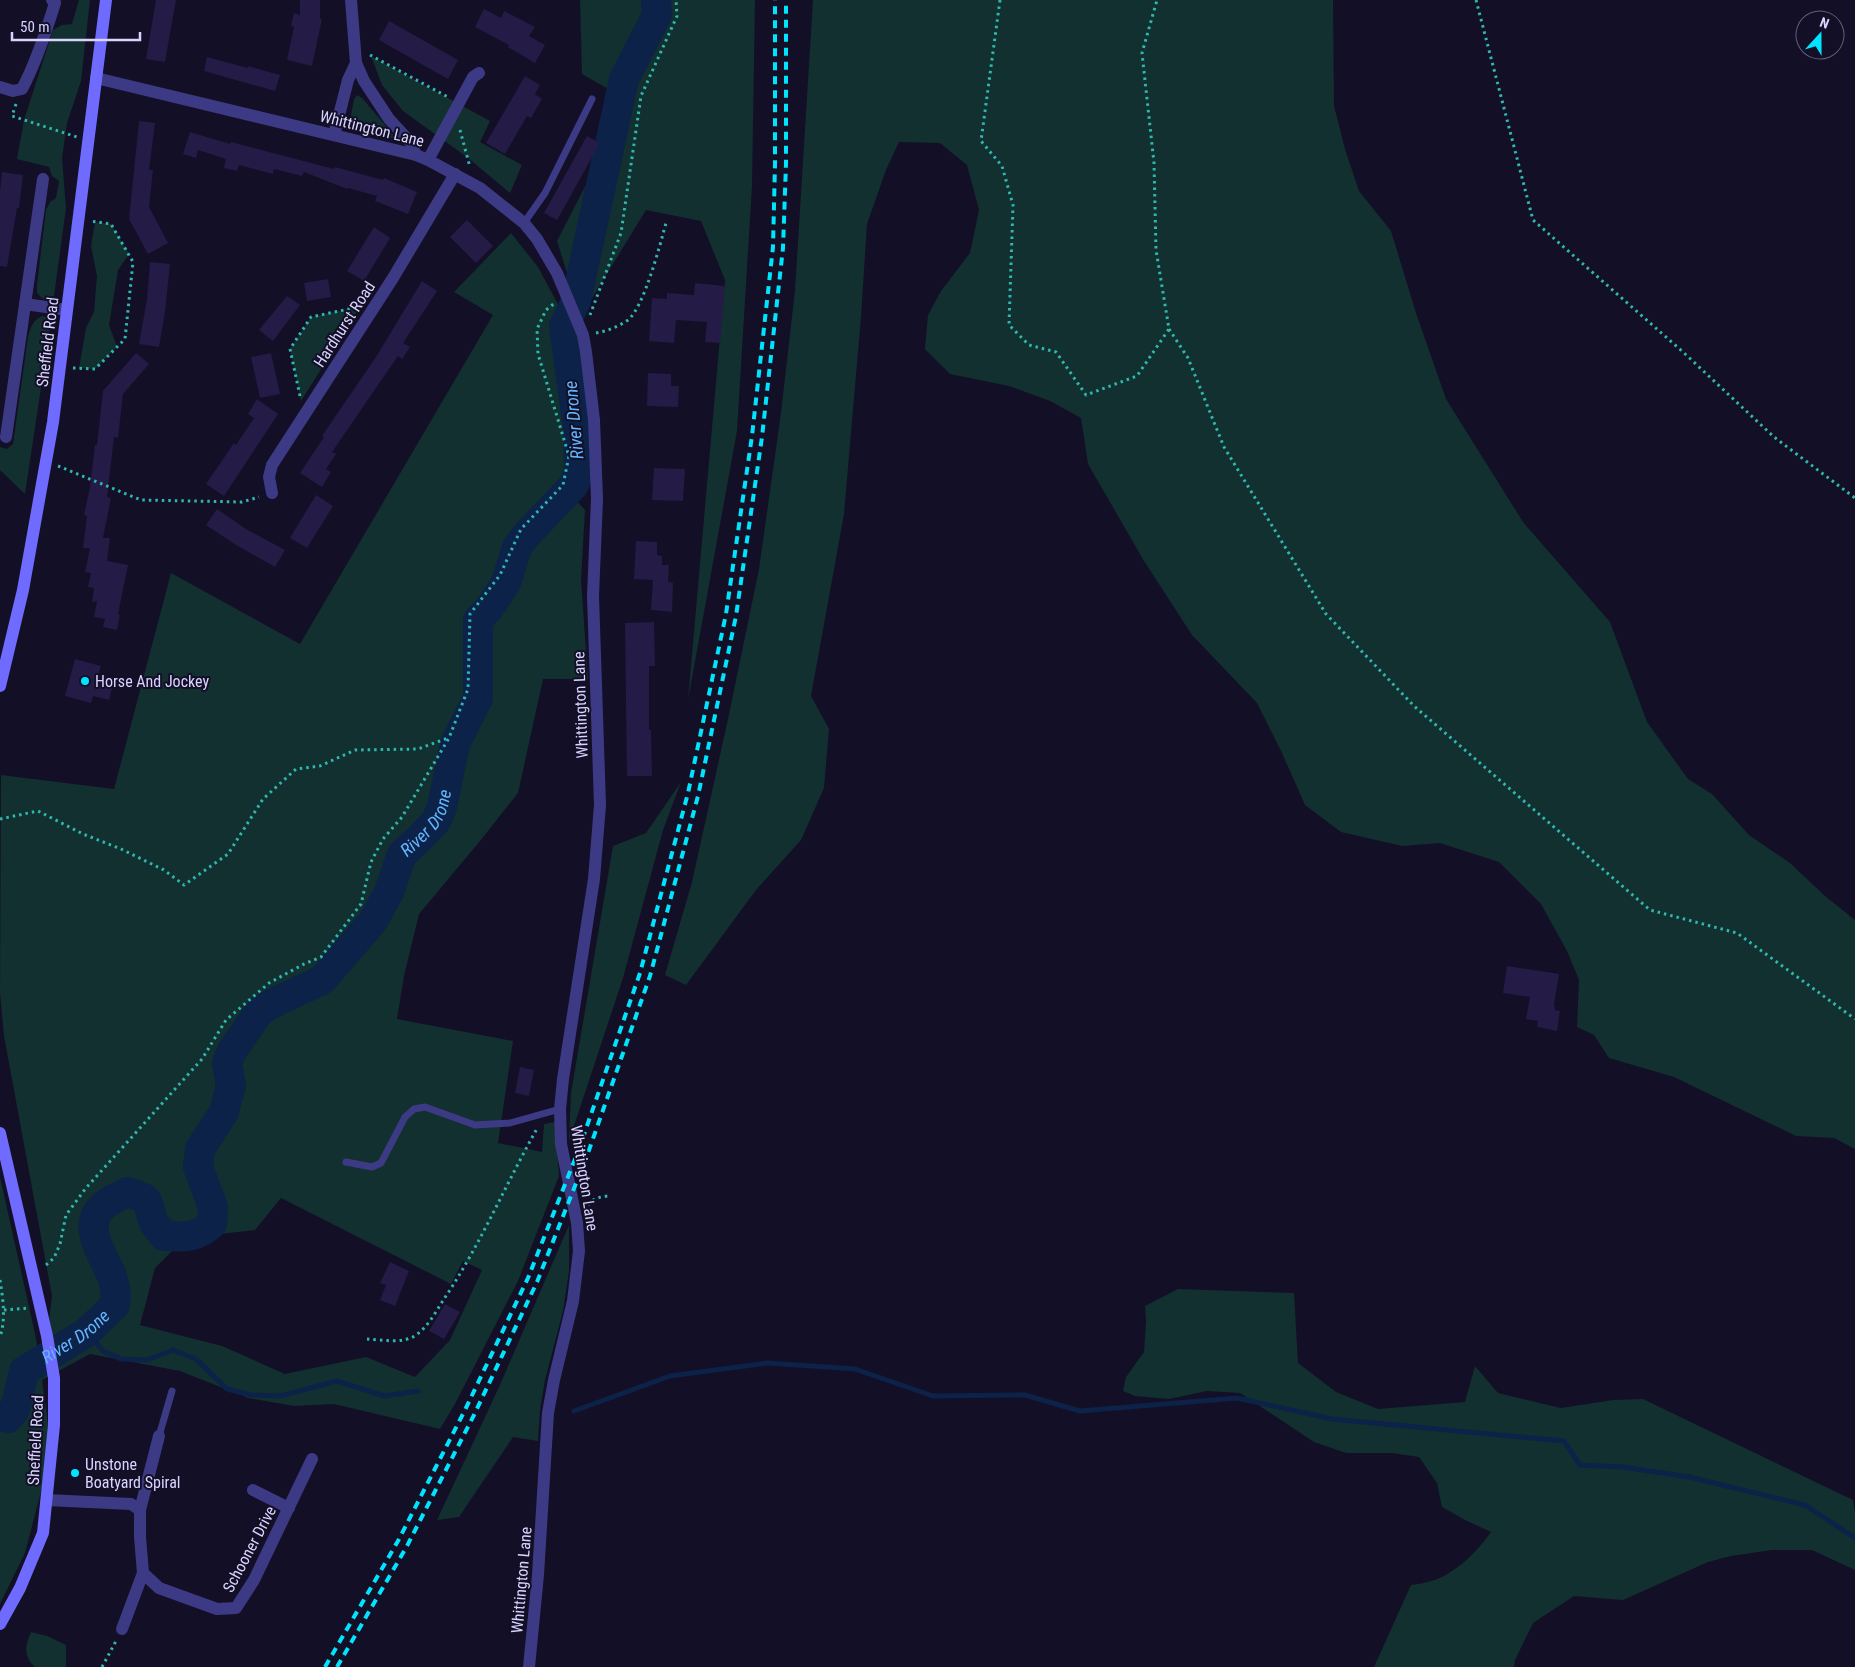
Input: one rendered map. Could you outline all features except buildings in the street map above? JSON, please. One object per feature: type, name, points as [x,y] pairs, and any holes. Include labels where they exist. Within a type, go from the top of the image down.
[{"type":"main road","name":"Sheffield Road","points":[[0,686],[23,590],[46,462],[60,367],[106,0]]},
{"type":"main road","name":"Sheffield Road","points":[[0,1133],[47,1336],[54,1378],[54,1425],[43,1533],[20,1588],[0,1624]]},
{"type":"street","points":[[0,87],[14,91],[22,89],[51,16],[55,3],[52,0]]},
{"type":"street","points":[[351,0],[356,63],[364,81],[389,120],[411,142],[422,157],[457,106],[473,77],[479,73]]},
{"type":"street","points":[[334,135],[348,80],[356,63]]},
{"type":"street","name":"Whittington Lane","points":[[96,78],[422,157],[455,174],[474,185],[524,223],[537,239],[566,294],[583,335],[594,420],[597,499],[593,596],[600,805],[594,879],[563,1079],[556,1110],[577,1223],[579,1251],[573,1301],[548,1413],[538,1575],[529,1667]]},
{"type":"street","name":"Hardhurst Road","points":[[272,493],[269,476],[272,465],[376,303],[455,174]]},
{"type":"street","points":[[6,437],[43,179]]},
{"type":"street","points":[[25,304],[67,310]]},
{"type":"street","points":[[122,1629],[143,1573],[140,1510],[159,1436]]},
{"type":"street","name":"Schooner Drive","points":[[143,1573],[160,1588],[217,1609],[236,1608],[254,1580],[312,1459]]},
{"type":"street","points":[[252,1490],[289,1508]]},
{"type":"street","points":[[47,1500],[121,1502],[131,1504],[140,1510]]},
{"type":"lane","points":[[524,223],[545,193],[592,99]]},
{"type":"lane","points":[[346,1162],[372,1167],[381,1164],[405,1117],[414,1110],[425,1107],[475,1125],[510,1123],[556,1110]]},
{"type":"lane","points":[[159,1436],[172,1391]]},
{"type":"path","points":[[576,321],[589,318],[621,233],[641,96],[677,16],[676,0]]},
{"type":"path","points":[[1000,0],[981,141],[1002,166],[1013,205],[1009,326],[1029,345],[1056,352],[1086,395],[1137,376],[1169,329]]},
{"type":"path","points":[[1157,0],[1142,53],[1154,163],[1156,250],[1169,329],[1188,358],[1224,446],[1326,614],[1414,706],[1650,910],[1737,934],[1855,1020]]},
{"type":"path","points":[[1476,0],[1533,220],[1684,352],[1774,437],[1855,498]]},
{"type":"path","points":[[354,46],[457,106],[474,185]]},
{"type":"path","points":[[22,89],[12,116],[69,135],[89,139]]},
{"type":"path","points":[[60,367],[95,369],[125,339],[133,262],[112,224],[79,219]]},
{"type":"path","points":[[583,335],[609,330],[629,319],[642,297],[666,223]]},
{"type":"path","points":[[32,1277],[54,1258],[60,1244],[66,1215],[86,1188],[202,1059],[226,1020],[268,983],[321,957],[361,904],[371,862],[383,839],[402,817],[449,738],[468,689],[470,614],[500,575],[522,529],[563,485],[568,456],[538,354],[537,329],[546,310],[566,294]]},
{"type":"path","points":[[304,416],[290,349],[312,317],[376,303]]},
{"type":"path","points":[[46,462],[141,500],[242,502],[272,493]]},
{"type":"path","points":[[0,819],[38,812],[164,870],[184,885],[228,854],[263,799],[296,769],[320,766],[355,750],[418,749],[449,738]]},
{"type":"path","points":[[368,1339],[396,1340],[415,1336],[426,1326],[464,1270],[541,1122],[556,1110]]},
{"type":"path","points":[[0,1280],[4,1310],[3,1328],[0,1337]]},
{"type":"path","points":[[4,1310],[40,1306]]},
{"type":"path","points":[[102,1667],[122,1629]]},
{"type":"green space","points":[[79,0],[90,0],[81,81],[67,123],[62,158],[66,208],[54,296],[50,300],[43,299],[37,293],[37,285],[46,210],[50,202],[56,198],[59,181],[52,176],[49,167],[17,159],[24,120],[53,30],[62,25],[72,24]]},
{"type":"green space","points":[[580,0],[755,0],[752,186],[737,431],[688,700],[725,280],[701,221],[646,210],[586,308],[579,311],[557,241],[629,101],[582,74]]},
{"type":"green space","points":[[813,0],[1333,0],[1334,106],[1345,149],[1359,191],[1391,231],[1416,313],[1446,399],[1523,522],[1610,622],[1647,722],[1688,779],[1712,794],[1749,835],[1790,863],[1825,896],[1855,920],[1855,1149],[1834,1138],[1796,1136],[1674,1077],[1609,1058],[1594,1035],[1577,1027],[1579,980],[1567,951],[1541,904],[1499,862],[1440,843],[1402,846],[1341,832],[1305,805],[1257,703],[1192,635],[1144,561],[1088,464],[1081,418],[1050,401],[1009,386],[950,374],[925,349],[928,315],[941,291],[970,253],[979,210],[967,165],[940,143],[899,142],[886,170],[867,224],[844,514],[811,696],[829,729],[824,788],[801,840],[756,890],[686,985],[665,975],[692,882],[759,569],[781,413],[795,290]]},
{"type":"green space","points":[[371,56],[490,121],[480,142],[522,165],[510,193],[468,158],[403,111],[382,85]]},
{"type":"green space","points":[[357,95],[362,98],[397,139],[353,131],[349,126],[354,99]]},
{"type":"green space","points":[[95,222],[111,224],[129,254],[118,270],[109,325],[117,347],[95,369],[79,368],[86,328],[94,312],[97,276],[91,246]]},
{"type":"green space","points":[[511,233],[538,267],[561,310],[551,325],[575,435],[571,494],[585,510],[581,580],[588,679],[543,679],[518,793],[419,914],[404,976],[397,1019],[513,1041],[498,1143],[542,1152],[544,1124],[555,1122],[559,1176],[518,1281],[455,1404],[440,1429],[334,1404],[294,1406],[248,1398],[180,1371],[90,1354],[42,1380],[48,1425],[43,1484],[25,1553],[0,1604],[0,1177],[36,1338],[42,1378],[52,1296],[4,1036],[0,993],[1,775],[114,789],[171,573],[300,644],[493,315],[454,292]],"holes":[[[281,1198],[451,1284],[463,1261],[482,1270],[450,1340],[415,1377],[366,1357],[285,1374],[222,1346],[140,1325],[155,1268],[185,1238],[255,1230]]]},
{"type":"green space","points":[[361,306],[301,401],[290,349],[311,317]]},
{"type":"green space","points":[[42,316],[48,317],[51,321],[25,494],[0,470],[0,447],[7,449],[13,444],[28,337],[34,322]]},
{"type":"green space","points":[[681,782],[663,830],[623,978],[569,1141],[571,1093],[613,846],[646,833]]},
{"type":"green space","points":[[569,1225],[569,1271],[563,1311],[545,1380],[540,1410],[538,1441],[513,1437],[459,1517],[437,1520],[499,1387]]},
{"type":"green space","points":[[1178,1289],[1294,1293],[1298,1363],[1336,1392],[1378,1409],[1465,1402],[1475,1366],[1498,1393],[1561,1408],[1613,1400],[1643,1399],[1853,1500],[1855,1513],[1855,1570],[1812,1550],[1772,1550],[1731,1556],[1708,1562],[1623,1600],[1574,1596],[1533,1623],[1515,1660],[1514,1667],[1374,1667],[1411,1585],[1440,1578],[1457,1568],[1479,1547],[1491,1532],[1442,1507],[1437,1483],[1419,1457],[1392,1453],[1346,1453],[1314,1442],[1240,1393],[1207,1391],[1169,1399],[1135,1396],[1123,1391],[1126,1377],[1144,1352],[1145,1306]]},
{"type":"green space","points":[[31,1632],[47,1636],[66,1645],[66,1667],[35,1667],[31,1663],[26,1651]]},
{"type":"waterway","name":"River Drone","points":[[0,1416],[8,1418],[15,1410],[24,1371],[87,1332],[115,1305],[116,1293],[114,1282],[99,1249],[94,1231],[94,1222],[103,1206],[127,1192],[142,1197],[148,1202],[154,1223],[164,1236],[190,1236],[201,1232],[212,1224],[213,1207],[198,1167],[200,1149],[224,1112],[231,1085],[227,1063],[232,1051],[259,1012],[271,1004],[322,980],[373,921],[389,892],[402,854],[436,821],[442,807],[455,744],[478,698],[478,620],[490,607],[506,583],[517,547],[574,485],[579,470],[578,428],[564,326],[576,301],[624,79],[657,15],[656,0]]},
{"type":"waterway","points":[[87,1332],[103,1351],[121,1359],[147,1360],[173,1350],[196,1359],[227,1389],[252,1395],[280,1396],[337,1381],[384,1396],[418,1391]]},
{"type":"waterway","points":[[574,1411],[670,1376],[767,1363],[855,1369],[933,1396],[1025,1395],[1080,1411],[1237,1398],[1332,1419],[1564,1441],[1580,1465],[1623,1467],[1689,1477],[1805,1505],[1855,1538]]},
{"type":"railway","points":[[325,1667],[398,1541],[465,1410],[528,1278],[579,1149],[640,973],[688,793],[726,614],[752,436],[773,247],[775,0]]},
{"type":"railway","points":[[337,1667],[407,1546],[474,1415],[537,1282],[588,1153],[650,976],[698,796],[736,616],[762,437],[783,248],[786,164],[786,0]]},
{"type":"place","name":"Horse And Jockey","points":[[85,681]]},
{"type":"place","name":"Unstone Boatyard Spiral","points":[[75,1473]]}]
